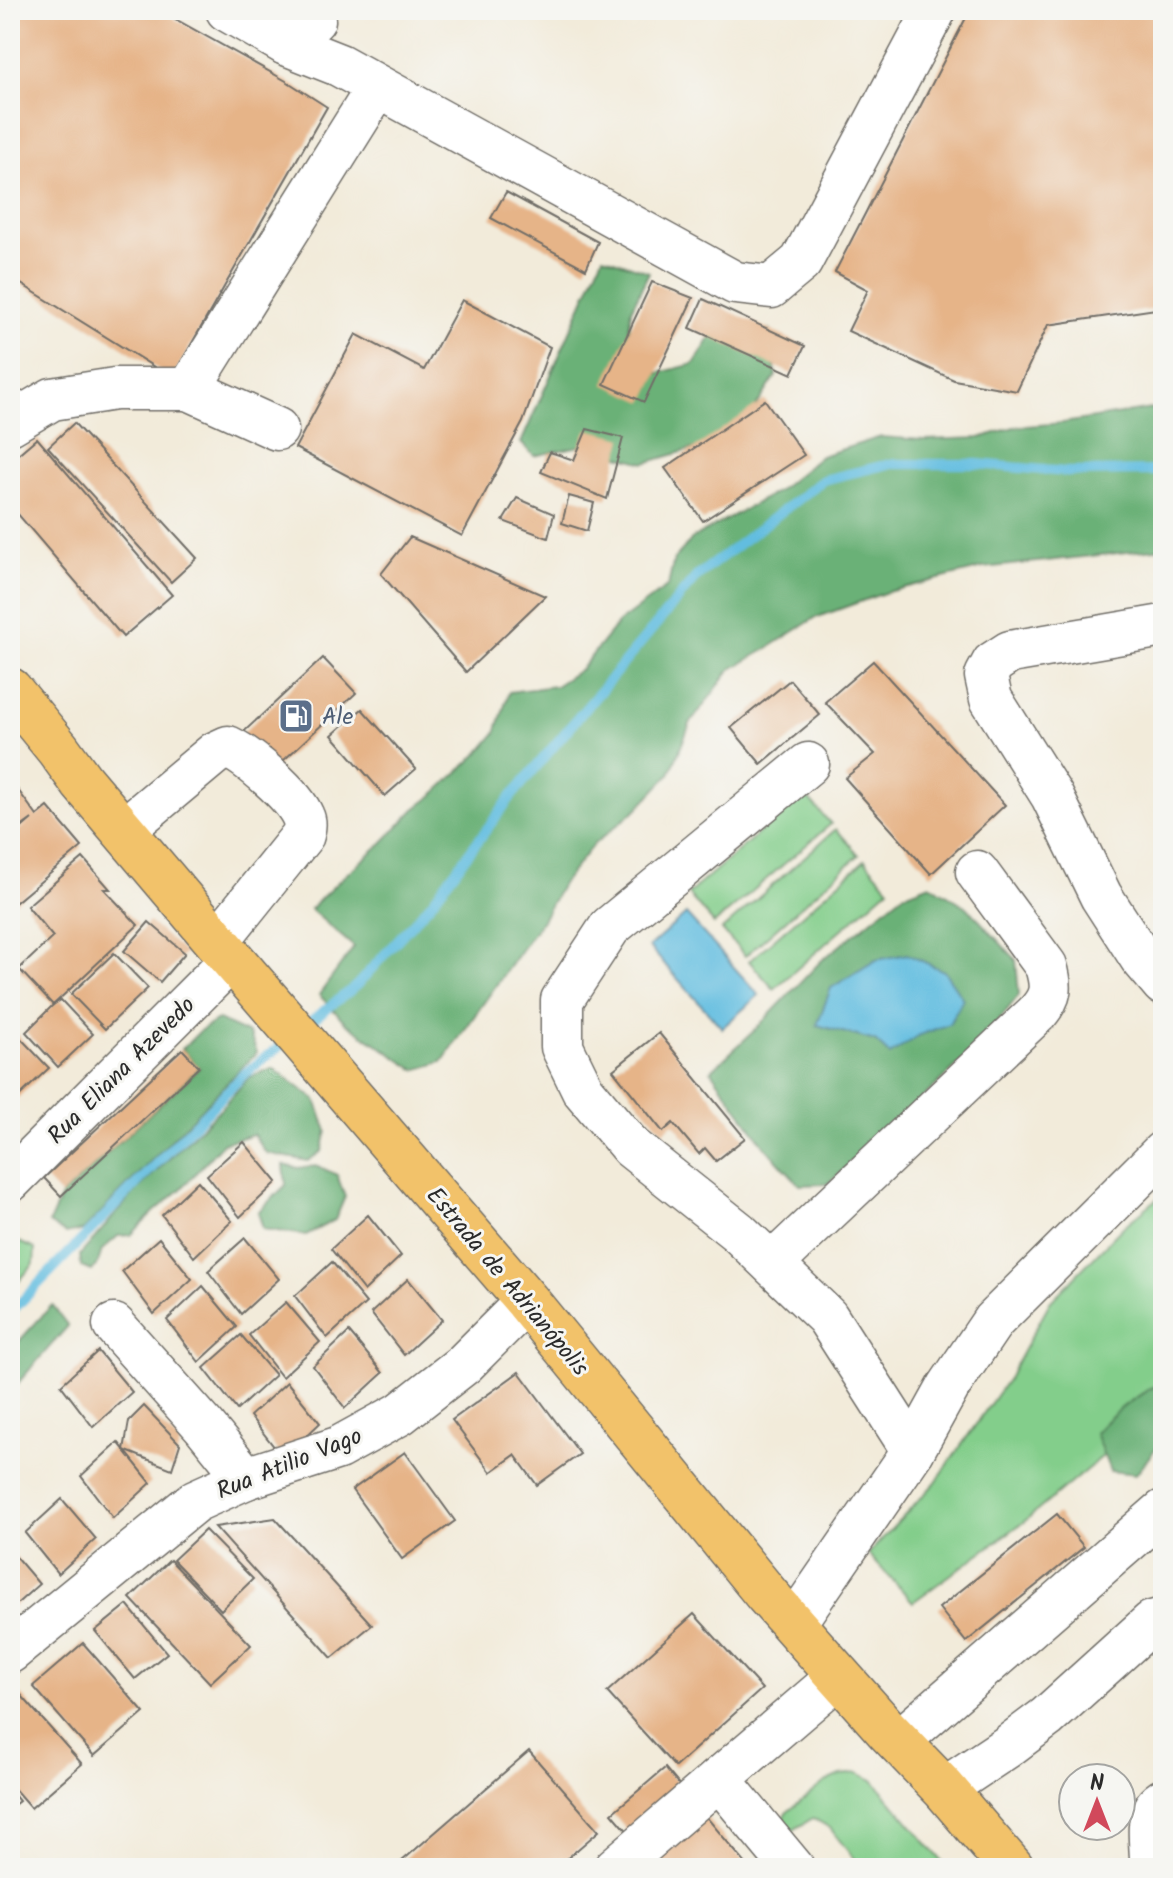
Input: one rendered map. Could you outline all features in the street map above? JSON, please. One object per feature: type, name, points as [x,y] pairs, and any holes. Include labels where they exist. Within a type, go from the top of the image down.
[{"type":"main road","name":"Estrada de Adrianópolis","points":[[10,690],[234,962],[527,1301],[767,1595],[1012,1868]]},
{"type":"street","points":[[227,10],[310,21],[339,65],[735,283],[771,287],[801,262],[935,10]]},
{"type":"street","points":[[189,389],[378,87]]},
{"type":"street","points":[[10,424],[52,399],[115,389],[189,389],[277,429]]},
{"type":"street","points":[[1163,626],[1010,652],[993,663],[986,676],[991,699],[1052,796],[1101,896],[1141,958],[1163,984]]},
{"type":"street","name":"Rua Eliana Azevedo","points":[[10,1180],[234,962],[303,835],[305,820],[295,803],[243,754],[228,747],[215,753],[123,830]]},
{"type":"street","points":[[808,764],[610,927],[562,1000],[562,1047],[583,1090],[631,1147],[738,1232],[827,1317],[913,1451]]},
{"type":"street","points":[[772,1264],[1048,1000],[1050,982],[1046,966],[977,872]]},
{"type":"street","points":[[794,1624],[877,1506],[913,1451],[949,1386],[993,1321],[1163,1152]]},
{"type":"street","name":"Rua Atilio Vago","points":[[10,1652],[195,1501],[246,1478],[338,1448],[400,1414],[464,1364],[527,1301]]},
{"type":"street","points":[[114,1325],[246,1478]]},
{"type":"street","points":[[898,1742],[1163,1511]]},
{"type":"street","points":[[944,1789],[1047,1717],[1152,1622],[1163,1619]]},
{"type":"street","points":[[615,1868],[839,1676]]},
{"type":"street","points":[[719,1779],[793,1868]]},
{"type":"street","points":[[1151,1868],[1150,1826],[1154,1807],[1163,1800]]},
{"type":"green space","points":[[603,256],[649,272],[631,310],[624,382],[694,364],[721,321],[771,330],[776,376],[737,436],[645,463],[580,446],[534,456],[521,443]]},
{"type":"green space","points":[[1151,409],[1163,410],[1163,548],[983,568],[887,592],[815,618],[730,670],[690,724],[670,774],[638,808],[593,845],[562,884],[542,920],[442,1062],[415,1070],[346,1023],[319,995],[354,947],[310,909],[480,752],[496,733],[509,692],[555,686],[581,669],[618,623],[668,586],[674,559],[693,538],[778,491],[821,456],[881,437],[924,440],[980,438],[1014,427],[1063,423]]},
{"type":"green space","points":[[804,794],[831,824],[714,924],[688,894]]},
{"type":"green space","points":[[836,829],[859,855],[745,956],[722,930]]},
{"type":"green space","points":[[865,860],[889,888],[774,989],[749,961]]},
{"type":"green space","points":[[930,884],[967,907],[1016,960],[1019,995],[976,1049],[828,1184],[800,1185],[766,1148],[711,1071],[821,961],[902,895]]},
{"type":"green space","points":[[218,1020],[249,1034],[257,1052],[84,1230],[66,1234],[49,1223],[61,1196],[199,1068],[182,1049],[201,1030]]},
{"type":"green space","points":[[273,1068],[316,1100],[327,1131],[322,1151],[308,1161],[266,1153],[253,1134],[223,1143],[181,1189],[131,1235],[118,1236],[102,1250],[92,1271],[81,1267],[80,1255],[133,1194],[249,1077]]},
{"type":"green space","points":[[284,1165],[297,1168],[318,1166],[337,1175],[345,1197],[335,1220],[306,1235],[263,1229],[258,1212],[286,1185]]},
{"type":"green space","points":[[1163,1194],[1163,1406],[1025,1521],[913,1602],[868,1554],[935,1483],[1009,1377],[1050,1302],[1123,1227]]},
{"type":"green space","points":[[19,1242],[35,1249],[34,1264],[10,1291],[10,1277],[20,1267],[11,1252]]},
{"type":"green space","points":[[52,1305],[68,1326],[10,1392],[10,1351]]},
{"type":"green space","points":[[1163,1382],[1163,1439],[1136,1474],[1110,1471],[1095,1433],[1126,1404]]},
{"type":"green space","points":[[858,1773],[873,1780],[948,1868],[861,1868],[830,1828],[813,1818],[790,1832],[785,1829],[783,1821],[786,1813],[825,1782],[841,1775]]},
{"type":"water","points":[[686,914],[759,995],[722,1028],[649,947]]},
{"type":"water","points":[[907,954],[944,971],[963,999],[949,1024],[920,1035],[890,1055],[875,1041],[817,1025],[831,988],[876,960]]},
{"type":"building","points":[[10,10],[159,10],[327,107],[172,378],[10,277]]},
{"type":"building","points":[[970,10],[1163,10],[1163,308],[1048,325],[1017,391],[954,380],[848,331],[868,290],[835,272]]},
{"type":"building","points":[[506,192],[598,242],[586,269],[491,218]]},
{"type":"building","points":[[652,282],[693,298],[644,402],[604,384]]},
{"type":"building","points":[[703,299],[805,346],[792,374],[690,328]]},
{"type":"building","points":[[462,300],[550,347],[523,422],[462,536],[295,448],[356,334],[424,370]]},
{"type":"building","points":[[765,400],[804,455],[703,521],[665,468]]},
{"type":"building","points":[[74,423],[197,558],[171,582],[48,447]]},
{"type":"building","points":[[587,429],[623,438],[607,499],[541,472],[550,452],[574,460]]},
{"type":"building","points":[[37,438],[172,595],[123,637],[10,505],[10,461]]},
{"type":"building","points":[[569,496],[594,503],[587,531],[562,523]]},
{"type":"building","points":[[517,498],[554,514],[548,538],[503,521]]},
{"type":"building","points":[[410,537],[545,596],[466,672],[381,574]]},
{"type":"building","name":"Ale","points":[[323,658],[356,693],[269,774],[236,739]]},
{"type":"building","points":[[873,661],[1005,805],[931,874],[845,778],[875,754],[825,702]]},
{"type":"building","points":[[790,680],[820,715],[761,764],[731,728]]},
{"type":"building","name":"Ale","points":[[362,709],[416,769],[385,796],[332,735]]},
{"type":"building","points":[[10,779],[37,816],[48,807],[82,847],[10,907],[10,838],[32,819],[10,835]]},
{"type":"building","points":[[83,858],[110,889],[104,889],[138,925],[53,1005],[19,969],[53,937],[27,906]]},
{"type":"building","points":[[149,922],[185,953],[160,982],[124,951]]},
{"type":"building","points":[[114,953],[148,988],[105,1029],[71,994]]},
{"type":"building","points":[[61,1000],[93,1034],[58,1067],[26,1032]]},
{"type":"building","points":[[10,1027],[49,1068],[10,1105]]},
{"type":"building","points":[[659,1033],[745,1138],[716,1161],[705,1148],[699,1154],[673,1123],[663,1132],[613,1070]]},
{"type":"building","points":[[182,1049],[199,1067],[61,1196],[44,1178]]},
{"type":"building","points":[[244,1142],[277,1182],[240,1217],[207,1175]]},
{"type":"building","points":[[198,1181],[232,1221],[194,1257],[162,1215]]},
{"type":"building","points":[[368,1215],[401,1256],[364,1291],[331,1249]]},
{"type":"building","points":[[159,1238],[192,1279],[154,1314],[122,1271]]},
{"type":"building","points":[[245,1238],[279,1279],[241,1314],[208,1271]]},
{"type":"building","points":[[332,1262],[366,1303],[327,1338],[295,1296]]},
{"type":"building","points":[[408,1279],[442,1320],[404,1355],[371,1313]]},
{"type":"building","points":[[203,1286],[237,1327],[199,1362],[167,1320]]},
{"type":"building","points":[[286,1302],[320,1342],[282,1377],[249,1335]]},
{"type":"building","points":[[349,1332],[383,1373],[345,1408],[313,1366]]},
{"type":"building","points":[[241,1335],[275,1375],[237,1410],[204,1368]]},
{"type":"building","points":[[98,1351],[132,1392],[93,1427],[61,1385]]},
{"type":"building","points":[[519,1372],[580,1454],[537,1485],[515,1455],[491,1472],[452,1420]]},
{"type":"building","points":[[287,1382],[320,1423],[283,1458],[250,1416]]},
{"type":"building","points":[[144,1406],[180,1444],[172,1469],[124,1450],[129,1421]]},
{"type":"building","points":[[118,1442],[151,1483],[113,1518],[81,1476]]},
{"type":"building","points":[[405,1452],[455,1521],[402,1559],[352,1490]]},
{"type":"building","points":[[62,1499],[96,1539],[58,1574],[25,1533]]},
{"type":"building","points":[[1057,1514],[1084,1547],[966,1642],[939,1608]]},
{"type":"building","points":[[275,1518],[372,1625],[332,1658],[215,1527]]},
{"type":"building","points":[[205,1530],[253,1579],[221,1610],[173,1560]]},
{"type":"building","points":[[10,1550],[39,1584],[10,1610]]},
{"type":"building","points":[[170,1560],[251,1645],[210,1683],[130,1598]]},
{"type":"building","points":[[127,1605],[167,1653],[135,1679],[95,1631]]},
{"type":"building","points":[[694,1614],[762,1689],[675,1767],[607,1692]]},
{"type":"building","points":[[83,1643],[144,1713],[94,1756],[33,1686]]},
{"type":"building","points":[[21,1695],[82,1764],[31,1808],[10,1784],[10,1704]]},
{"type":"building","points":[[529,1751],[599,1831],[556,1868],[394,1868]]},
{"type":"building","points":[[665,1768],[746,1864],[742,1868],[659,1868],[612,1813]]},
{"type":"building","points":[[10,1790],[19,1801],[10,1808]]},
{"type":"waterway","points":[[303,1027],[356,986],[431,903],[511,797],[697,576],[823,480],[889,464],[977,464],[1066,472],[1163,471]]},
{"type":"waterway","points":[[10,1313],[243,1075],[288,1040]]},
{"type":"place","name":"Ale","points":[[296,716]]}]
